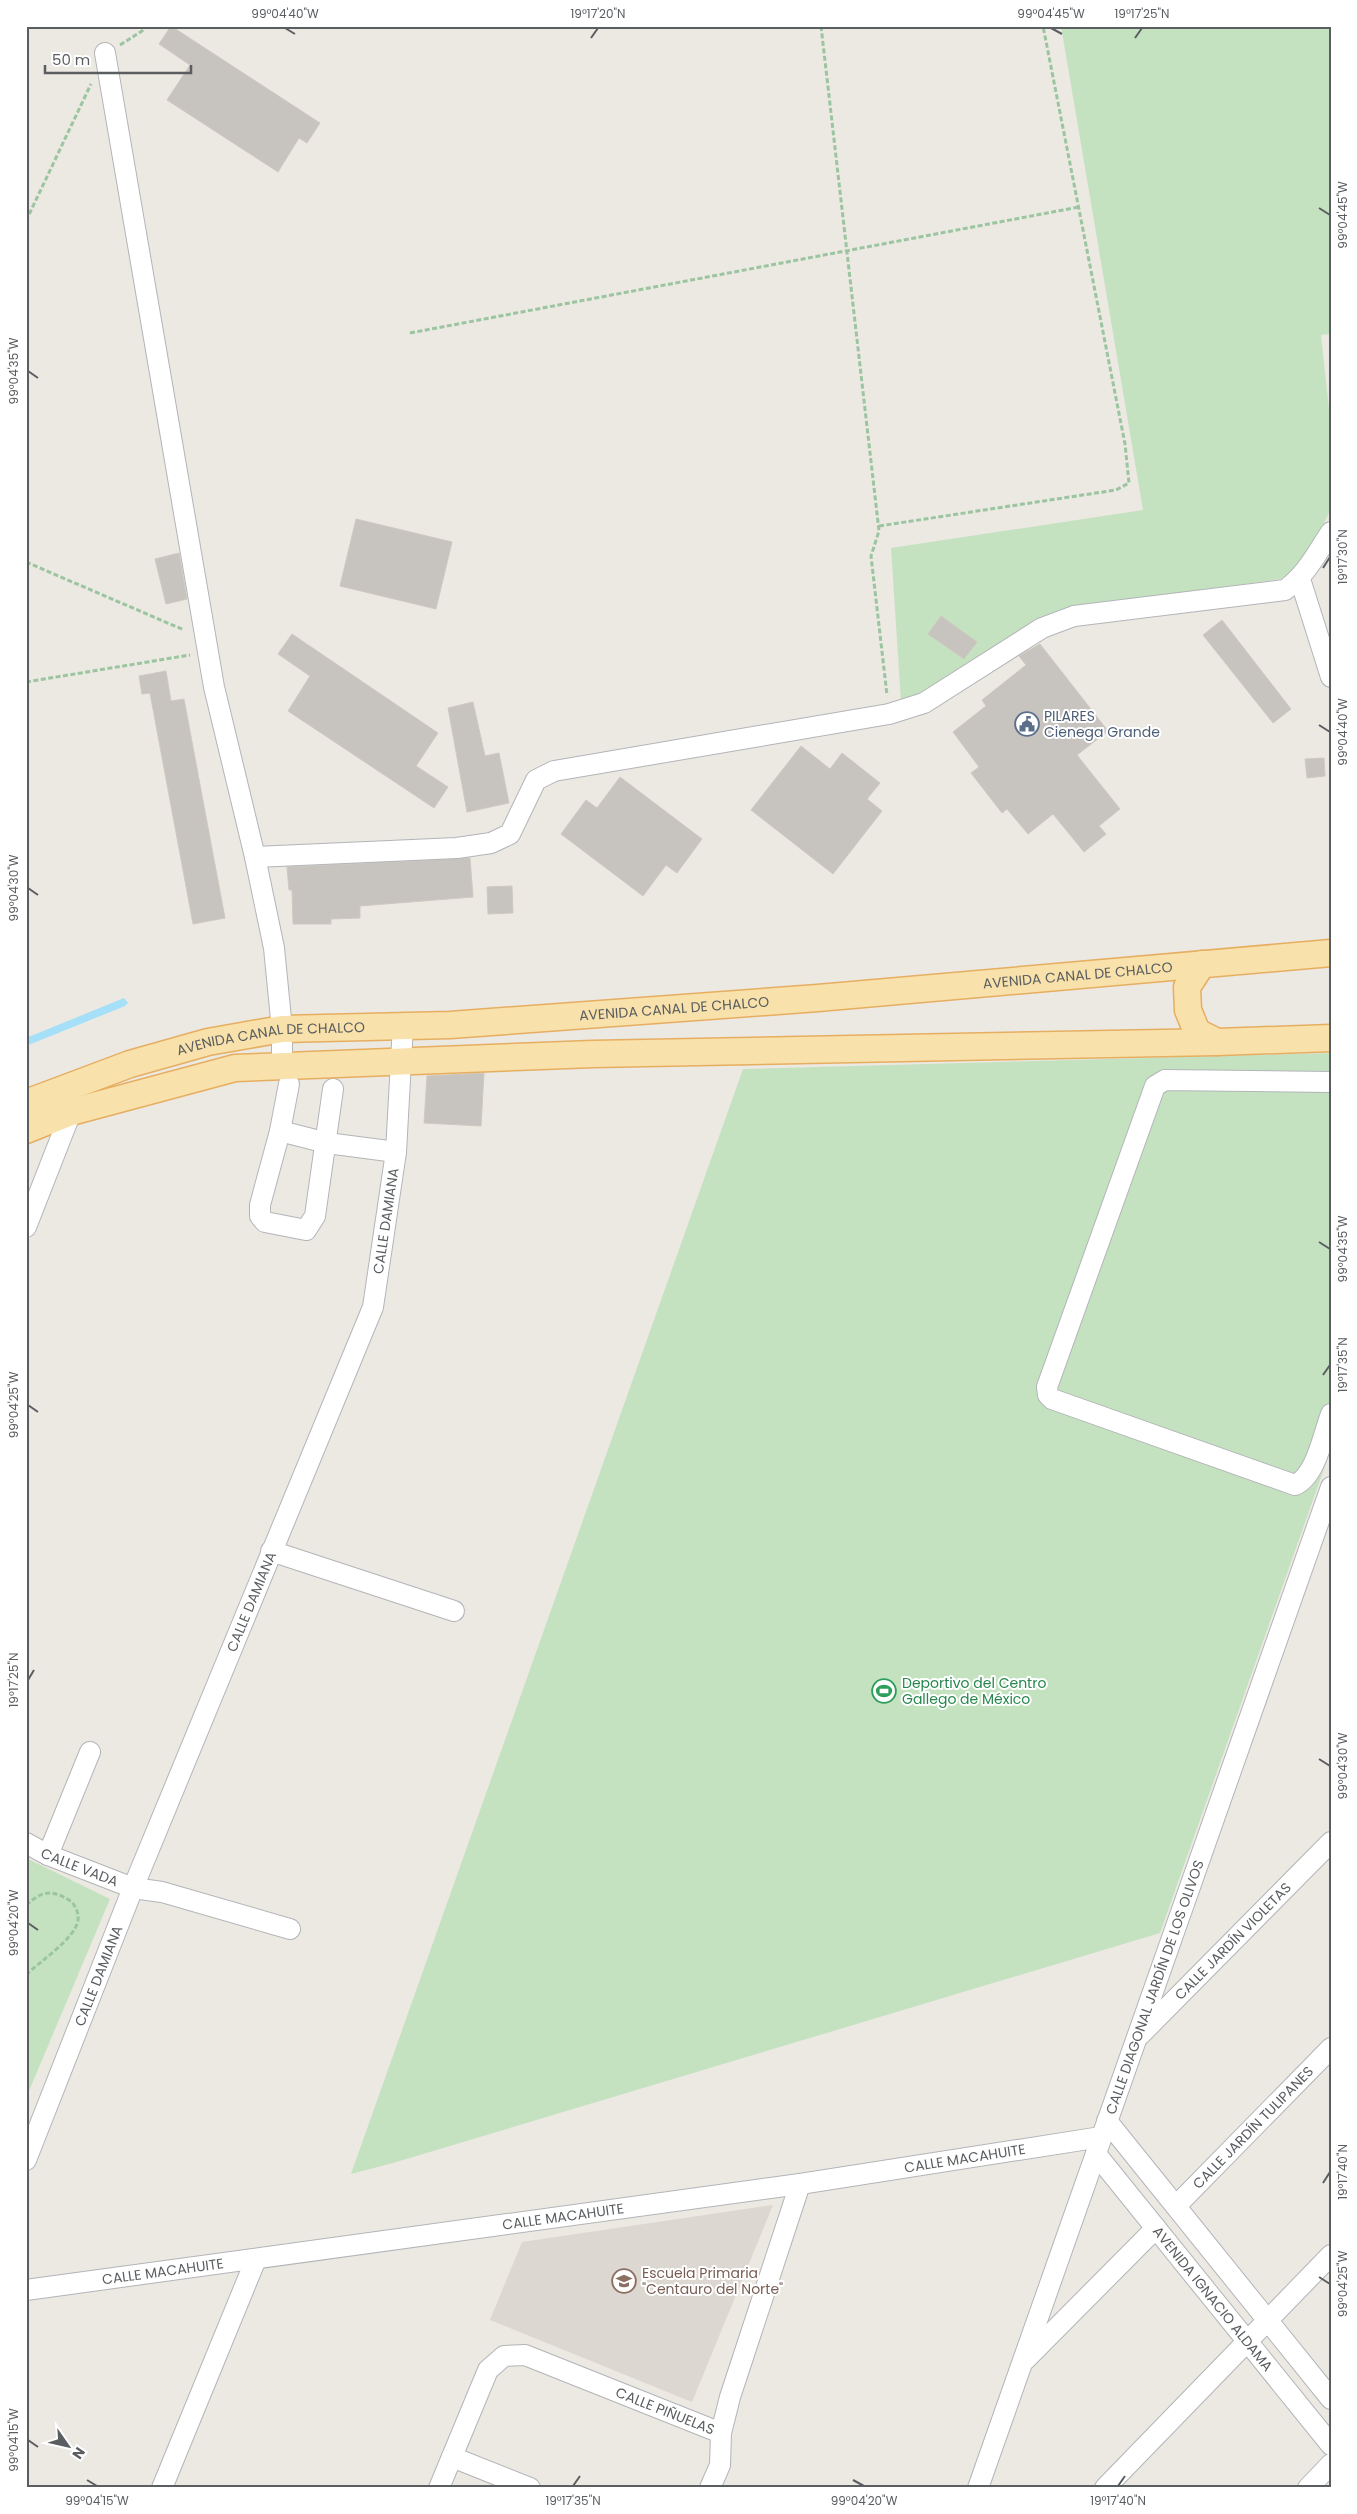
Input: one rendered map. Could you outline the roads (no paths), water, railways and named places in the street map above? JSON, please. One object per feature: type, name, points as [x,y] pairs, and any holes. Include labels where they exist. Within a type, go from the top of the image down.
[{"type":"main road","name":"AVENIDA CANAL DE CHALCO","points":[[26,1103],[130,1064],[208,1042],[282,1029],[450,1025],[808,998],[1331,953]]},
{"type":"main road","points":[[1202,964],[1188,987],[1188,1010],[1197,1032],[1217,1042]]},
{"type":"main road","name":"AVENIDA CANAL DE CHALCO","points":[[26,1130],[71,1112],[234,1068],[286,1075],[400,1061],[746,1050],[1217,1042],[1331,1038]]},
{"type":"street","points":[[105,53],[214,687],[255,856],[274,948],[286,1075],[280,1131],[260,1205],[260,1216],[265,1222],[306,1230],[311,1225],[315,1216],[334,1089]]},
{"type":"street","points":[[255,856],[457,848],[491,842],[510,834],[536,780],[554,771],[889,714],[924,703],[1042,628],[1074,616],[1285,590],[1300,579],[1331,532]]},
{"type":"street","points":[[1300,579],[1331,677]]},
{"type":"street","name":"CALLE DAMIANA","points":[[26,2160],[133,1888],[373,1307],[396,1152],[402,1025]]},
{"type":"street","points":[[1331,1082],[1165,1080],[1155,1086],[1047,1386],[1048,1395],[1052,1399],[1295,1485],[1304,1481],[1310,1472],[1331,1414]]},
{"type":"street","points":[[26,1227],[71,1112],[65,1087]]},
{"type":"street","points":[[280,1131],[327,1143],[396,1152]]},
{"type":"street","name":"CALLE DIAGONAL JARDÍN DE LOS OLIVOS","points":[[978,2488],[1331,1486]]},
{"type":"street","points":[[271,1551],[454,1611]]},
{"type":"street","points":[[48,1854],[90,1752]]},
{"type":"street","name":"CALLE JARDÍN VIOLETAS","points":[[1136,2039],[1331,1842]]},
{"type":"street","name":"CALLE VADA","points":[[26,1843],[48,1854],[133,1888],[162,1892],[290,1929]]},
{"type":"street","name":"CALLE JARDÍN TULIPANES","points":[[1176,2206],[1331,2048]]},
{"type":"street","name":"CALLE MACAHUITE","points":[[26,2290],[800,2184],[1101,2137]]},
{"type":"street","name":"AVENIDA IGNACIO ALDAMA","points":[[1101,2137],[1176,2206],[1331,2399]]},
{"type":"street","name":"AVENIDA IGNACIO ALDAMA","points":[[1101,2137],[1156,2228],[1331,2445]]},
{"type":"street","name":"CALLE PIÑUELAS","points":[[439,2488],[488,2370],[504,2356],[525,2355],[721,2433],[730,2397],[800,2184]]},
{"type":"street","points":[[1021,2365],[1156,2228]]},
{"type":"street","points":[[1105,2488],[1246,2340],[1331,2256]]},
{"type":"street","points":[[162,2488],[256,2260]]},
{"type":"street","points":[[710,2488],[720,2465],[721,2433]]},
{"type":"street","points":[[452,2457],[530,2488]]},
{"type":"street","points":[[1308,2488],[1331,2464]]},
{"type":"water","points":[[124,998],[128,1003],[125,1006],[26,1046],[26,1038]]},
{"type":"place","name":"PILARES Cienega Grande","points":[[1027,724]]},
{"type":"place","name":"Deportivo del Centro Gallego de México","points":[[884,1691]]},
{"type":"place","name":"Escuela Primaria \"Centauro del Norte\"","points":[[624,2281]]}]
